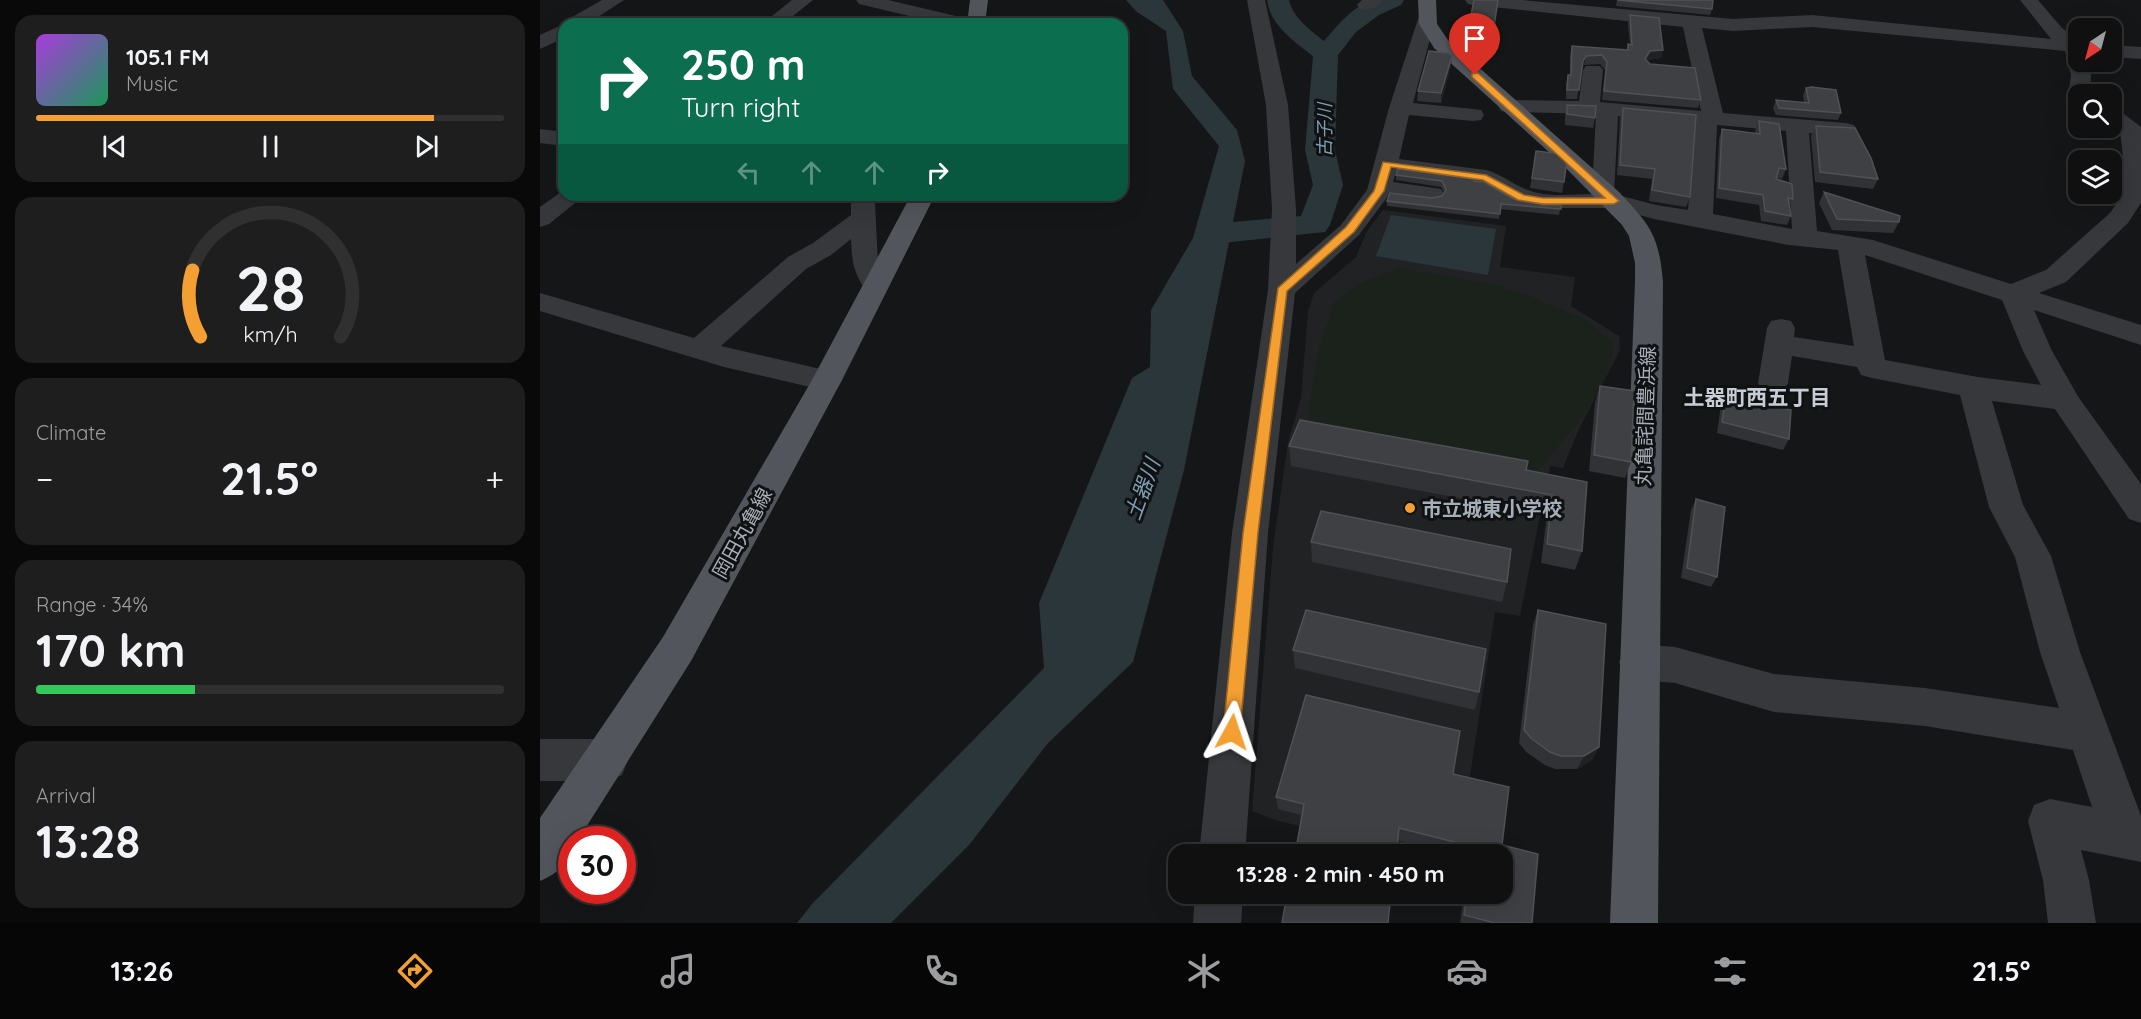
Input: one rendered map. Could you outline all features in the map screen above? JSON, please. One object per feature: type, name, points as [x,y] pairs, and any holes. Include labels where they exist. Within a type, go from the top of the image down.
[{"type":"main road","points":[[977,18],[979,0]]},
{"type":"main road","name":"丸亀詫間豊浜線","points":[[1426,10],[1430,30],[1441,44],[1609,196],[1642,236],[1648,263],[1634,923]]},
{"type":"main road","name":"岡田丸亀線","points":[[540,858],[677,648],[827,380],[920,201]]},
{"type":"street","points":[[584,18],[615,0]]},
{"type":"street","points":[[600,18],[630,0]]},
{"type":"street","points":[[779,18],[804,0]]},
{"type":"street","points":[[865,0],[941,18]]},
{"type":"street","points":[[1223,844],[1250,533],[1282,290],[1284,209],[1277,105],[1256,0]]},
{"type":"street","points":[[1474,0],[1693,31]]},
{"type":"street","points":[[2029,0],[2055,32],[2068,41]]},
{"type":"street","points":[[1282,290],[1350,230],[1380,188],[1426,10]]},
{"type":"street","points":[[1652,36],[1693,31],[1733,16],[1812,21],[2068,46]]},
{"type":"street","points":[[1693,31],[1710,118],[1700,219]]},
{"type":"street","points":[[540,43],[558,33]]},
{"type":"street","points":[[540,53],[558,43]]},
{"type":"street","points":[[2122,52],[2141,53]]},
{"type":"street","points":[[1679,68],[1702,70]]},
{"type":"street","points":[[1593,70],[1609,196]]},
{"type":"street","points":[[1509,106],[1598,108],[1661,105],[1710,118],[1846,130]]},
{"type":"street","points":[[1400,108],[1473,115]]},
{"type":"street","points":[[2013,293],[2056,276],[2119,219],[2135,194],[2136,165],[2131,128],[2122,122]]},
{"type":"street","points":[[1797,126],[1805,237]]},
{"type":"street","points":[[540,136],[558,138]]},
{"type":"street","points":[[1387,164],[1486,177],[1522,197],[1543,201],[1609,196],[1654,212],[1789,237],[1805,237],[1864,246],[2141,335]]},
{"type":"street","points":[[1380,188],[1432,194]]},
{"type":"street","points":[[540,219],[565,201]]},
{"type":"street","points":[[863,206],[865,264],[876,285]]},
{"type":"street","points":[[700,349],[797,263],[822,249],[863,206]]},
{"type":"street","points":[[1850,243],[1872,368],[1973,387],[2062,399]]},
{"type":"street","points":[[2013,293],[2024,325],[2062,399],[2141,509]]},
{"type":"street","points":[[540,302],[700,349],[827,380]]},
{"type":"street","points":[[1773,383],[1780,336],[1870,359]]},
{"type":"street","points":[[1973,387],[2006,507],[2033,556],[2060,652],[2089,734],[2132,837]]},
{"type":"street","points":[[1639,662],[1675,665],[1774,693],[1925,707],[2089,734]]},
{"type":"street","points":[[540,760],[606,760]]},
{"type":"street","points":[[2072,923],[2066,880],[2050,821],[2132,837]]},
{"type":"street","points":[[1217,923],[1218,904]]},
{"type":"shaded area","name":"市立城東小学校","points":[[1383,210],[1506,226],[1500,267],[1575,277],[1571,306],[1619,336],[1620,350],[1579,429],[1563,468],[1550,466],[1520,616],[1495,612],[1460,844],[1379,844],[1278,821],[1252,811],[1273,548],[1288,442],[1301,398],[1308,311],[1314,293],[1356,257],[1367,231]]},
{"type":"shaded area","points":[[1399,268],[1491,284],[1529,296],[1588,321],[1614,344],[1610,363],[1596,396],[1586,412],[1539,470],[1509,470],[1306,432],[1317,356],[1334,302],[1358,284]]},
{"type":"water","name":"土器川","points":[[1126,0],[1163,0],[1183,31],[1192,76],[1237,130],[1245,161],[1184,470],[1133,662],[1048,743],[969,845],[891,923],[797,923],[812,904],[1044,668],[1039,603],[1132,378],[1150,367],[1151,310],[1193,238],[1219,146],[1173,89],[1166,31],[1137,12]]},
{"type":"water","points":[[1391,215],[1496,229],[1488,275],[1376,256]]},
{"type":"building","points":[[1474,0],[1498,0],[1494,27],[1469,25]]},
{"type":"building","points":[[1617,0],[1713,0],[1712,9]]},
{"type":"building","points":[[1630,15],[1659,18],[1663,50],[1650,51],[1645,59],[1650,64],[1695,68],[1701,100],[1604,91],[1607,62],[1602,55],[1586,56],[1583,61],[1579,90],[1567,90],[1568,75],[1571,75],[1572,46],[1628,50],[1628,44],[1632,45]]},
{"type":"building","points":[[1429,51],[1448,53],[1452,56],[1441,93],[1418,91]]},
{"type":"building","points":[[1806,88],[1836,90],[1841,113],[1779,108],[1776,100],[1809,103]]},
{"type":"building","points":[[1567,105],[1596,106],[1595,118],[1567,114]]},
{"type":"building","points":[[1623,108],[1696,115],[1690,197],[1652,190],[1655,169],[1620,165]]},
{"type":"building","points":[[1759,121],[1779,124],[1786,169],[1779,168],[1776,179],[1792,184],[1793,199],[1788,198],[1791,216],[1765,211],[1763,195],[1719,188],[1722,129],[1760,134]]},
{"type":"building","points":[[1816,126],[1855,128],[1871,158],[1878,179],[1820,172]]},
{"type":"building","points":[[1536,151],[1561,154],[1567,159],[1564,182],[1532,178]]},
{"type":"building","points":[[1398,169],[1474,179],[1474,181],[1484,182],[1513,199],[1544,205],[1561,205],[1561,209],[1501,204],[1500,214],[1387,201],[1390,193],[1432,198],[1442,196],[1446,190],[1442,181],[1396,175]]},
{"type":"building","points":[[1824,192],[1900,216],[1899,222],[1837,219]]},
{"type":"building","points":[[1600,386],[1634,391],[1631,462],[1594,455]]},
{"type":"building","points":[[1726,394],[1791,410],[1789,439],[1722,422]]},
{"type":"building","points":[[1300,420],[1528,461],[1526,470],[1587,482],[1582,551],[1547,544],[1552,495],[1289,446]]},
{"type":"building","points":[[1696,499],[1725,507],[1717,577],[1687,568]]},
{"type":"building","points":[[1321,511],[1511,549],[1507,582],[1311,542]]},
{"type":"building","points":[[1306,610],[1486,649],[1479,692],[1293,650]]},
{"type":"building","points":[[1538,610],[1606,624],[1599,747],[1584,756],[1561,756],[1550,752],[1524,730]]},
{"type":"building","points":[[1306,695],[1460,731],[1453,774],[1509,787],[1502,844],[1462,844],[1399,828],[1397,844],[1297,844],[1304,804],[1276,797]]},
{"type":"building","points":[[1513,848],[1538,854],[1532,923],[1495,923],[1464,915],[1466,904],[1513,904]]},
{"type":"building","points":[[1285,904],[1390,904],[1388,923],[1282,923]]},
{"type":"waterway","points":[[1278,0],[1279,7],[1289,23],[1326,54]]},
{"type":"waterway","name":"古子川","points":[[1326,54],[1348,27],[1371,10],[1393,0]]},
{"type":"waterway","name":"古子川","points":[[1212,234],[1314,225],[1328,185],[1320,150],[1326,54]]},
{"type":"place","name":"市立城東小学校","points":[[1410,508]]},
{"type":"district","name":"土器町西五丁目","points":[[1757,397]]},
{"type":"route","points":[[1232,732],[1250,533],[1282,290],[1350,230],[1379,191],[1387,164],[1486,177],[1522,197],[1543,201],[1614,201],[1475,75]]}]
